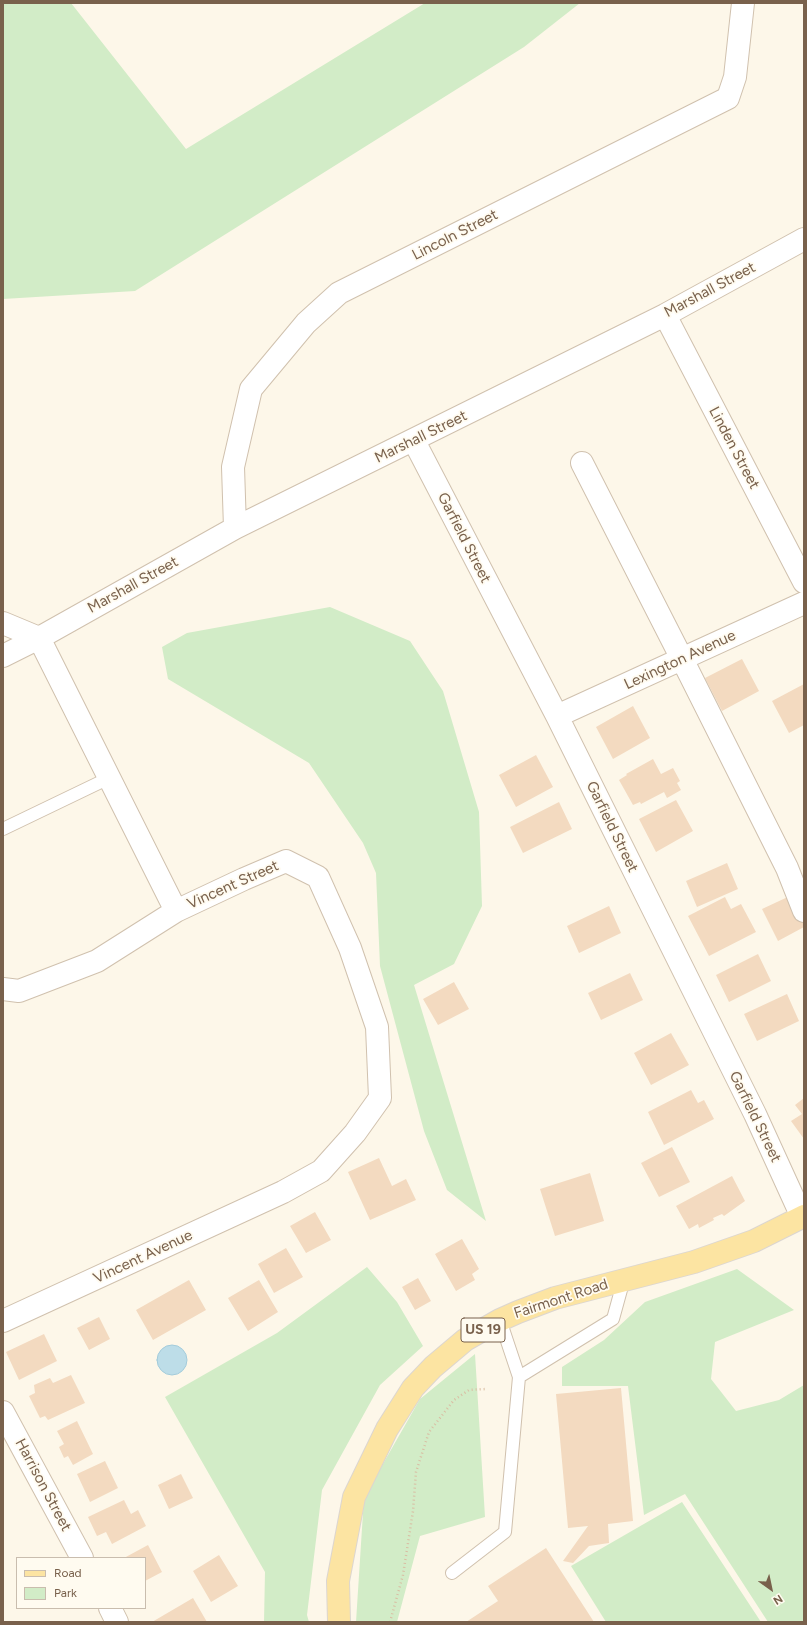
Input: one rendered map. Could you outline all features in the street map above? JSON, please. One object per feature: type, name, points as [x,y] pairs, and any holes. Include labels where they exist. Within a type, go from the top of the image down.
[{"type":"main road","name":"Fairmont Road","points":[[339,1622],[338,1581],[354,1497],[387,1429],[413,1388],[433,1366],[465,1340],[500,1320],[554,1298],[694,1262],[754,1241],[803,1216]]},
{"type":"street","name":"Lincoln Street","points":[[235,528],[233,467],[251,389],[306,323],[339,293],[728,98],[735,77],[743,3]]},
{"type":"street","name":"Marshall Street","points":[[3,656],[39,638],[235,528],[665,315],[804,239]]},
{"type":"street","name":"Linden Street","points":[[665,315],[804,582]]},
{"type":"street","name":"Garfield Street","points":[[414,440],[556,716],[755,1114],[803,1216]]},
{"type":"street","points":[[582,463],[786,868],[804,911]]},
{"type":"street","name":"Lexington Avenue","points":[[556,716],[804,603]]},
{"type":"street","points":[[3,623],[39,638]]},
{"type":"street","name":"Vincent Street","points":[[39,638],[176,911],[286,861],[318,877],[350,948],[377,1027],[380,1098],[355,1133],[321,1171],[283,1192]]},
{"type":"street","points":[[3,989],[19,991],[97,961],[176,911]]},
{"type":"street","name":"Vincent Avenue","points":[[3,1322],[283,1192]]},
{"type":"street","name":"Harrison Street","points":[[3,1412],[81,1557]]},
{"type":"street","points":[[110,1609],[117,1622]]},
{"type":"lane","points":[[3,829],[109,778]]},
{"type":"lane","points":[[519,1377],[613,1318],[624,1279]]},
{"type":"lane","points":[[452,1573],[505,1532],[519,1377],[500,1320]]},
{"type":"path","points":[[390,1622],[403,1575],[413,1511],[416,1472],[429,1432],[454,1400],[469,1390],[486,1389]]},
{"type":"green space","points":[[3,3],[71,3],[186,149],[425,3],[580,3],[524,47],[135,291],[3,299]]},
{"type":"green space","points":[[330,607],[410,641],[443,691],[479,812],[482,906],[454,964],[414,985],[486,1221],[447,1190],[424,1131],[380,966],[376,873],[363,843],[309,763],[168,679],[162,647],[187,633]]},
{"type":"green space","points":[[367,1267],[397,1302],[423,1346],[380,1385],[322,1490],[307,1615],[309,1622],[264,1622],[265,1572],[165,1397],[277,1333]]},
{"type":"green space","points":[[737,1269],[794,1310],[715,1342],[711,1379],[736,1411],[779,1400],[804,1385],[804,1622],[768,1622],[685,1494],[644,1515],[628,1386],[562,1386],[562,1367],[604,1340],[645,1302]]},
{"type":"green space","points":[[475,1354],[485,1517],[420,1536],[397,1622],[356,1622],[364,1497],[420,1399]]},
{"type":"green space","points":[[682,1502],[761,1622],[606,1622],[571,1566]]},
{"type":"water","points":[[172,1345],[183,1349],[187,1360],[183,1371],[172,1375],[161,1371],[157,1360],[161,1349]]},
{"type":"building","points":[[742,659],[759,691],[722,711],[705,678]]},
{"type":"building","points":[[804,684],[804,725],[789,733],[772,701]]},
{"type":"building","points":[[633,706],[650,738],[613,759],[596,727]]},
{"type":"building","points":[[536,755],[553,787],[516,807],[499,775]]},
{"type":"building","points":[[653,759],[661,774],[673,768],[680,781],[677,783],[681,790],[667,798],[664,792],[641,804],[640,802],[633,805],[619,780],[627,775],[626,774]]},
{"type":"building","points":[[676,800],[693,831],[656,852],[639,819]]},
{"type":"building","points":[[559,802],[572,829],[523,853],[510,827]]},
{"type":"building","points":[[727,863],[738,889],[697,907],[686,881]]},
{"type":"building","points":[[792,895],[804,918],[804,927],[778,941],[762,909]]},
{"type":"building","points":[[725,897],[731,909],[741,904],[756,932],[709,956],[688,916]]},
{"type":"building","points":[[609,906],[621,933],[579,953],[567,926]]},
{"type":"building","points":[[758,954],[771,981],[729,1002],[716,975]]},
{"type":"building","points":[[630,973],[643,1000],[601,1020],[588,993]]},
{"type":"building","points":[[454,982],[469,1009],[438,1025],[423,999]]},
{"type":"building","points":[[787,994],[799,1021],[757,1041],[744,1014]]},
{"type":"building","points":[[671,1033],[689,1065],[651,1085],[634,1053]]},
{"type":"building","points":[[691,1090],[698,1103],[704,1100],[714,1119],[664,1145],[648,1112]]},
{"type":"building","points":[[804,1098],[804,1139],[791,1121],[802,1114],[795,1105]]},
{"type":"building","points":[[672,1147],[690,1182],[659,1197],[641,1163]]},
{"type":"building","points":[[379,1158],[392,1186],[406,1179],[416,1200],[370,1220],[348,1172]]},
{"type":"building","points":[[590,1173],[604,1221],[555,1236],[540,1189]]},
{"type":"building","points":[[732,1176],[745,1201],[724,1216],[722,1214],[713,1218],[714,1220],[699,1228],[698,1224],[689,1229],[676,1206]]},
{"type":"building","points":[[315,1212],[331,1240],[306,1253],[290,1226]]},
{"type":"building","points":[[462,1239],[479,1269],[472,1274],[475,1280],[456,1291],[435,1254]]},
{"type":"building","points":[[286,1248],[303,1277],[274,1293],[258,1264]]},
{"type":"building","points":[[418,1278],[431,1301],[415,1310],[402,1287]]},
{"type":"building","points":[[189,1280],[206,1310],[153,1340],[136,1310]]},
{"type":"building","points":[[259,1280],[278,1312],[248,1331],[228,1298]]},
{"type":"building","points":[[99,1317],[110,1339],[89,1350],[77,1328]]},
{"type":"building","points":[[44,1334],[57,1361],[19,1380],[6,1352]]},
{"type":"building","points":[[71,1375],[85,1403],[48,1420],[45,1416],[40,1418],[29,1396],[35,1393],[34,1385],[50,1378],[53,1383]]},
{"type":"building","points":[[621,1388],[633,1521],[608,1524],[609,1543],[589,1546],[573,1563],[563,1561],[588,1526],[568,1528],[556,1394]]},
{"type":"building","points":[[77,1421],[93,1454],[73,1465],[68,1456],[64,1458],[59,1447],[64,1444],[57,1431]]},
{"type":"building","points":[[105,1461],[118,1488],[90,1502],[77,1474]]},
{"type":"building","points":[[181,1474],[193,1498],[169,1509],[158,1485]]},
{"type":"building","points":[[124,1500],[131,1514],[138,1510],[146,1526],[112,1544],[106,1532],[97,1536],[88,1517]]},
{"type":"building","points":[[148,1545],[162,1572],[146,1580],[146,1557],[126,1557]]},
{"type":"building","points":[[546,1548],[594,1622],[466,1622],[498,1601],[488,1586]]},
{"type":"building","points":[[219,1555],[238,1586],[211,1602],[193,1571]]},
{"type":"building","points":[[193,1598],[207,1622],[152,1622]]}]
